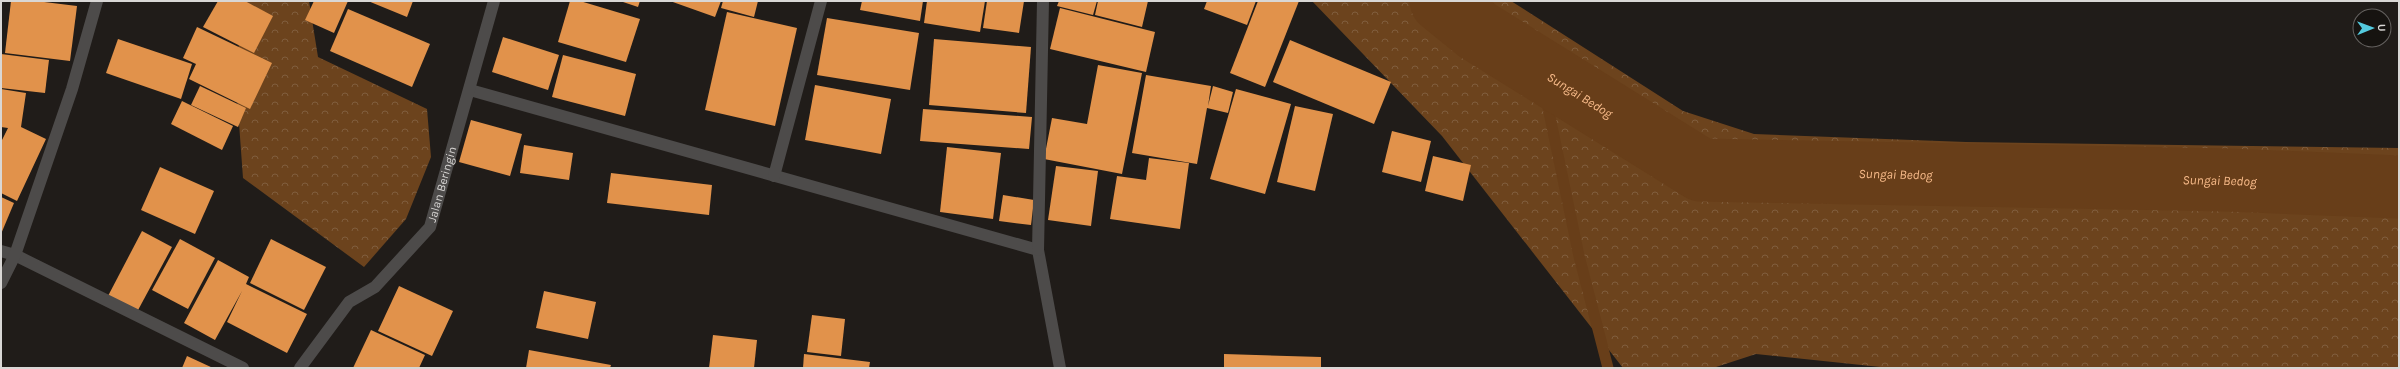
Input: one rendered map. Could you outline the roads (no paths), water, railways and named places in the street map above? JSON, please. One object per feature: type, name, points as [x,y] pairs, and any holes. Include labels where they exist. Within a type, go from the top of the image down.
[{"type":"street","points":[[1,282],[15,255],[72,89],[97,1]]},
{"type":"street","name":"Jalan Beringin","points":[[300,368],[349,302],[375,287],[430,227],[494,1]]},
{"type":"street","points":[[774,176],[821,1]]},
{"type":"street","points":[[1043,1],[1038,250],[1060,368]]},
{"type":"street","points":[[470,90],[1038,250]]},
{"type":"street","points":[[1,251],[15,255],[243,368]]},
{"type":"waterway","name":"Sungai Bedog","points":[[1441,1],[1478,31],[1701,170],[2228,180],[2399,187]]},
{"type":"waterway","points":[[1540,69],[1579,256],[1608,368]]}]
